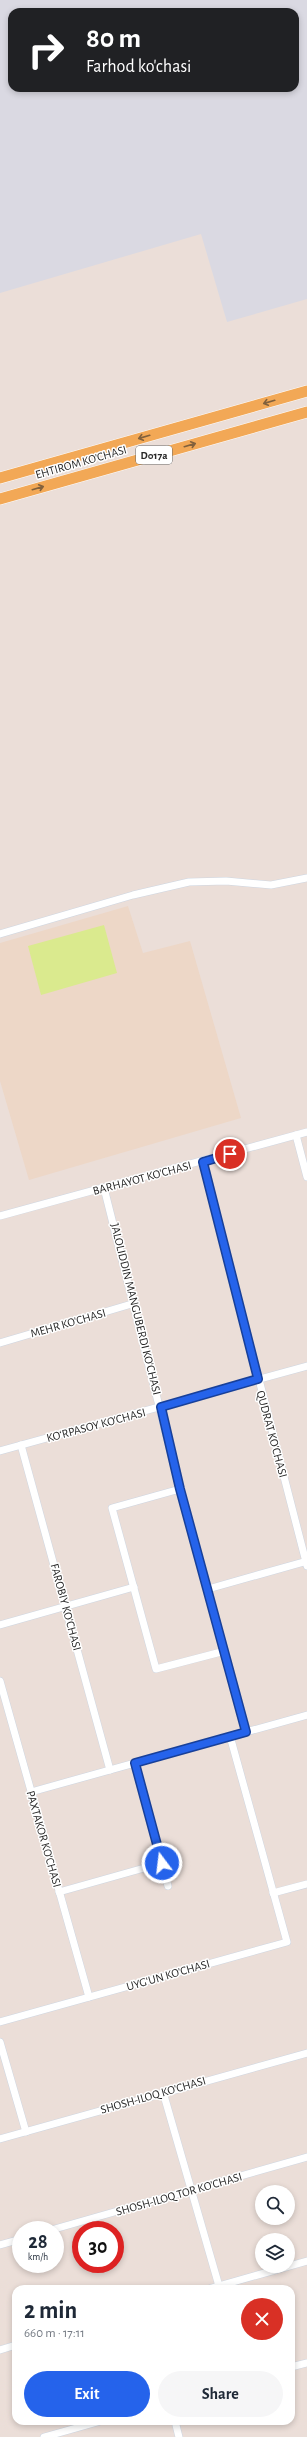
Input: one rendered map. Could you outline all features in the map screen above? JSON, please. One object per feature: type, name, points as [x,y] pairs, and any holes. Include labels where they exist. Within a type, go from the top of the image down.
[{"type":"main road","name":"EHTIROM KO'CHASI","points":[[0,478],[307,391]]},
{"type":"main road","name":"EHTIROM KO'CHASI","points":[[0,498],[307,412]]},
{"type":"street","points":[[0,934],[133,895],[189,882],[226,881],[271,885],[307,878]]},
{"type":"street","name":"BARHAYOT KO'CHASI","points":[[0,1216],[203,1162],[307,1132]]},
{"type":"street","points":[[296,1135],[307,1177]]},
{"type":"street","name":"QUDRAT KO'CHASI","points":[[203,1162],[258,1379],[307,1563]]},
{"type":"street","name":"JALOLIDDIN MANGUBERDI KO'CHASI","points":[[104,1188],[135,1303],[180,1489],[246,1732]]},
{"type":"street","name":"MEHR KO'CHASI","points":[[0,1343],[135,1303]]},
{"type":"street","name":"KO‘RPASOY KO'CHASI","points":[[0,1451],[307,1366]]},
{"type":"street","name":"FAROBIY KO'CHASI","points":[[21,1445],[110,1770]]},
{"type":"street","points":[[180,1489],[112,1508],[156,1669],[225,1651]]},
{"type":"street","points":[[208,1589],[307,1563]]},
{"type":"street","points":[[0,1625],[134,1587]]},
{"type":"street","name":"PAXTAKOR KO'CHASI","points":[[0,1681],[89,1997]]},
{"type":"street","points":[[31,1792],[307,1715]]},
{"type":"street","name":"UYG‘UN KO'CHASI","points":[[0,2022],[287,1942],[230,1736]]},
{"type":"street","points":[[135,1763],[168,1886]]},
{"type":"street","points":[[59,1892],[162,1863]]},
{"type":"street","points":[[273,1893],[307,1884]]},
{"type":"street","points":[[0,2042],[26,2132]]},
{"type":"street","name":"SHOSH-ILOQ KO'CHASI","points":[[0,2139],[163,2092],[307,2053]]},
{"type":"street","points":[[163,2092],[219,2285]]},
{"type":"street","name":"SHOSH-ILOQ TOR KO'CHASI","points":[[64,2226],[307,2157]]},
{"type":"street","points":[[0,2245],[12,2242]]},
{"type":"street","points":[[223,2285],[307,2261]]},
{"type":"street","points":[[0,2350],[12,2346]]},
{"type":"street","points":[[295,2366],[307,2363]]},
{"type":"street","points":[[44,2437],[87,2425]]},
{"type":"street","points":[[176,2425],[179,2437]]},
{"type":"shaded area","points":[[0,0],[307,0],[307,299],[227,322],[201,234],[0,293]]},
{"type":"shaded area","points":[[128,906],[143,953],[190,941],[241,1118],[29,1180],[0,1081],[0,943]]},
{"type":"green space","points":[[104,925],[117,973],[41,995],[28,946]]},
{"type":"route","points":[[162,1863],[135,1763],[246,1732],[180,1489],[161,1407],[258,1379],[203,1162],[230,1154]]}]
